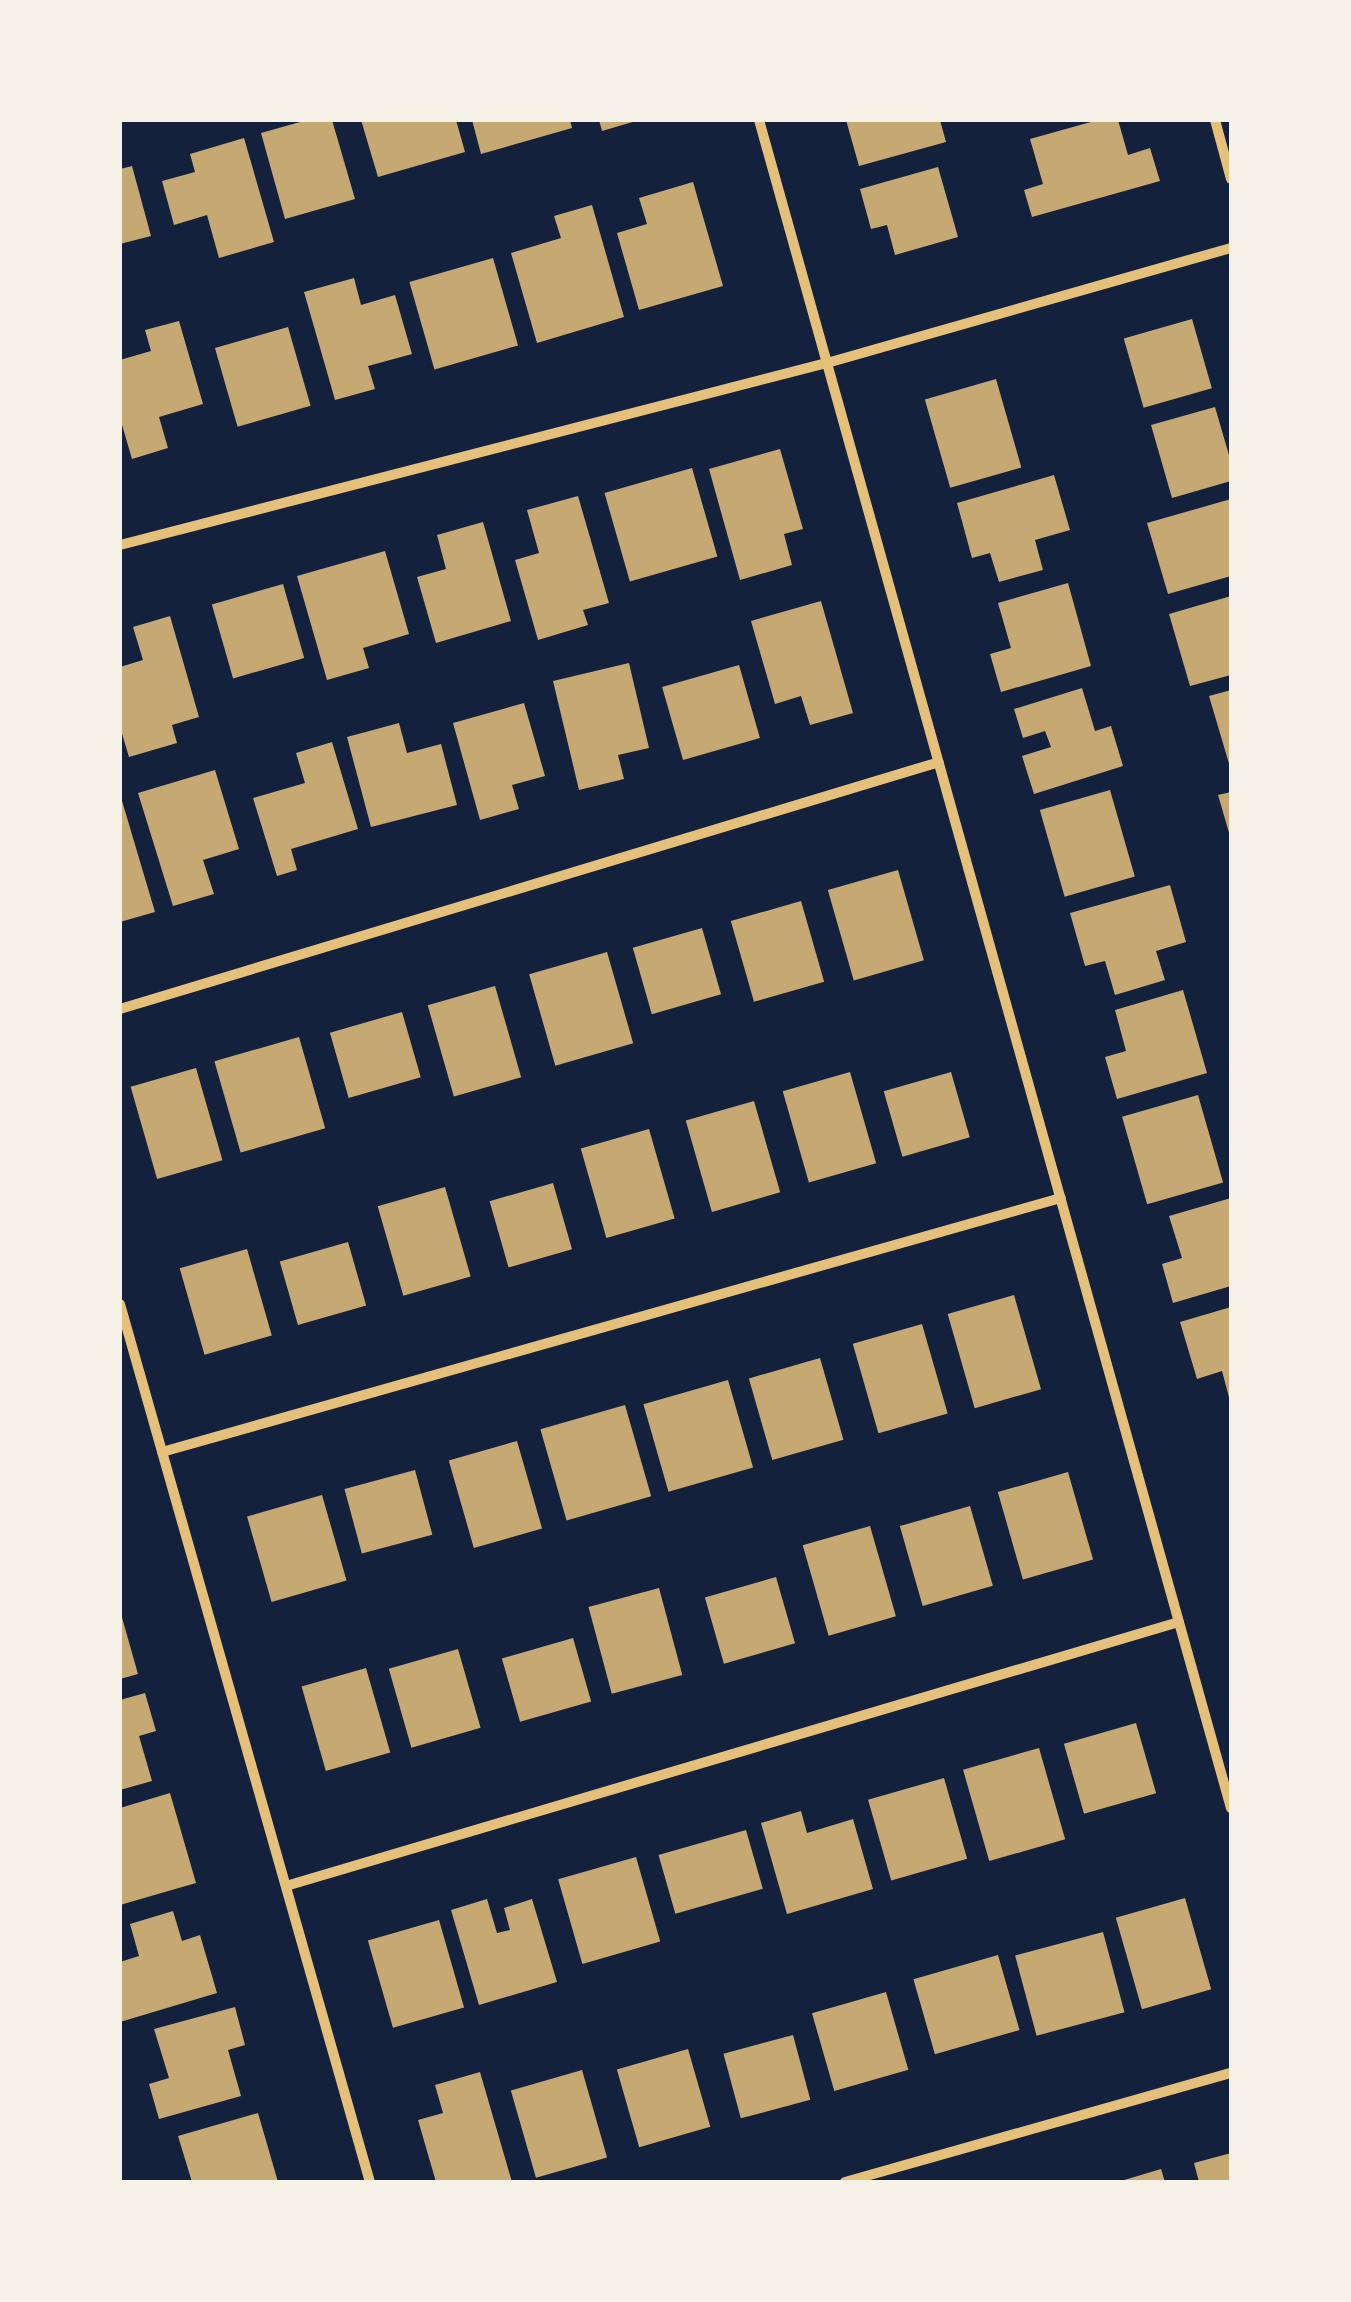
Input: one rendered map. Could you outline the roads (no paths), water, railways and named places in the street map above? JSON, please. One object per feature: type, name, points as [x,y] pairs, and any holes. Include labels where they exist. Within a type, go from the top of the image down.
[{"type":"street","points":[[759,120],[1231,1808]]},
{"type":"street","points":[[1215,120],[1231,178]]},
{"type":"street","points":[[120,546],[828,363],[1231,248]]},
{"type":"street","points":[[120,1008],[938,762]]},
{"type":"street","points":[[162,1452],[1061,1198]]},
{"type":"street","points":[[120,1304],[370,2182]]},
{"type":"street","points":[[286,1886],[1179,1622]]},
{"type":"street","points":[[845,2182],[1231,2074]]}]
